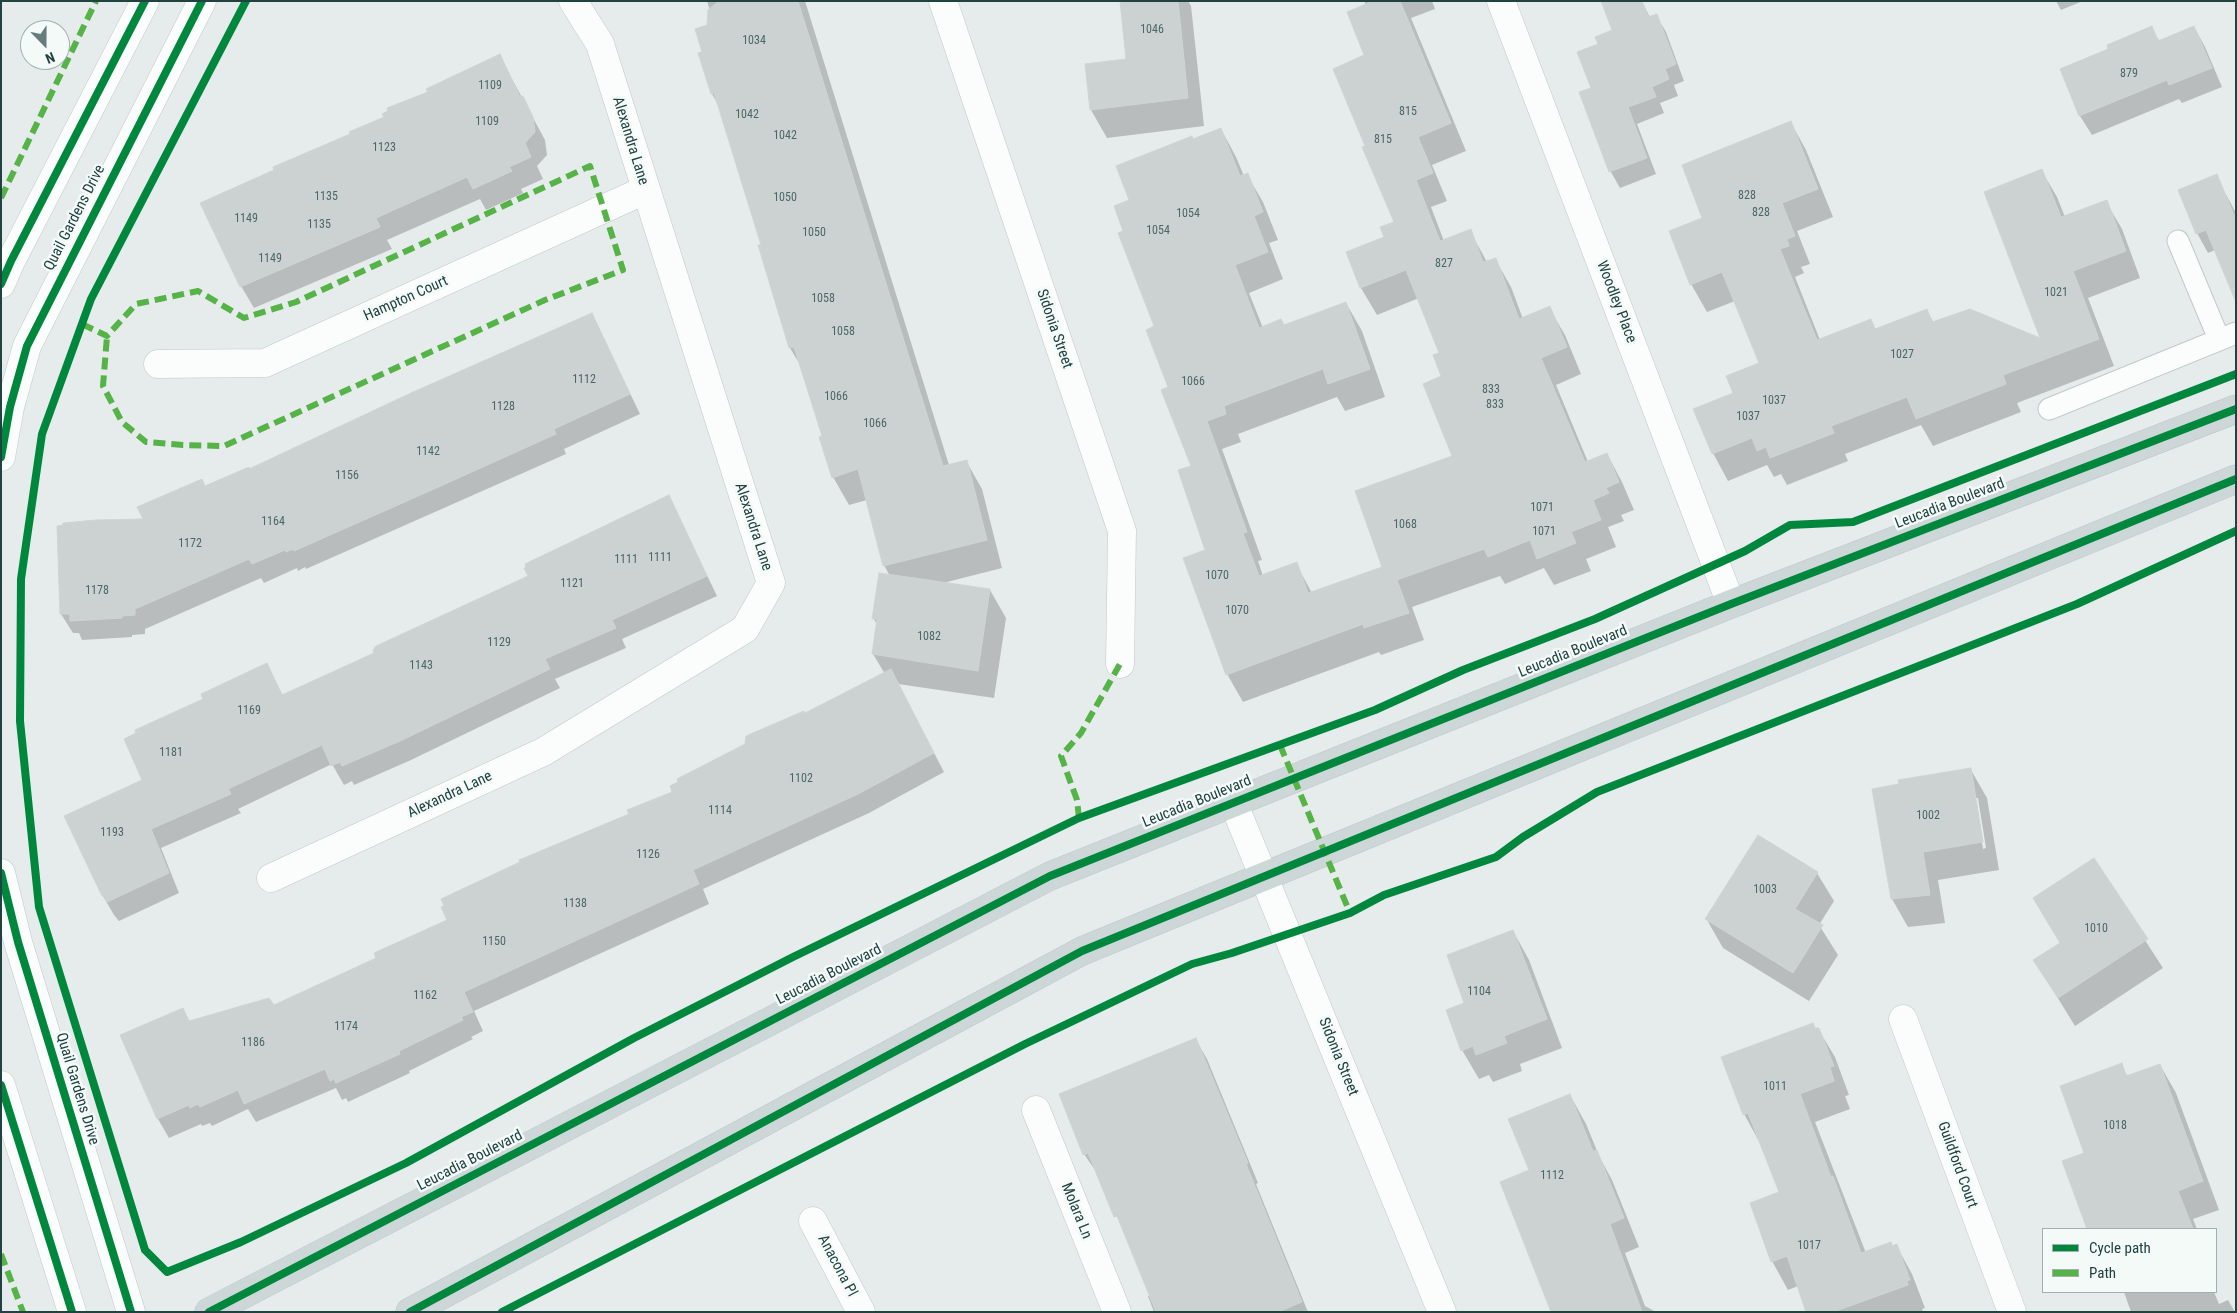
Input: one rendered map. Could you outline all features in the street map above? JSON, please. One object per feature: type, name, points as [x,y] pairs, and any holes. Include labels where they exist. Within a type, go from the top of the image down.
[{"type":"main road","name":"Leucadia Boulevard","points":[[209,1312],[1050,876],[1731,604],[2236,409]]},
{"type":"main road","points":[[410,1312],[1082,951],[2236,479]]},
{"type":"street","points":[[1,284],[11,261],[145,1]]},
{"type":"street","name":"Quail Gardens Drive","points":[[1,457],[5,406],[26,346],[202,1]]},
{"type":"street","name":"Alexandra Lane","points":[[271,878],[543,752],[745,629],[771,584],[600,44],[573,1]]},
{"type":"street","name":"Sidonia Street","points":[[943,1],[1122,532],[1120,664]]},
{"type":"street","name":"Woodley Place","points":[[1501,1],[1731,604]]},
{"type":"street","name":"Hampton Court","points":[[158,364],[265,363],[645,190]]},
{"type":"street","name":"Sidonia Street","points":[[1233,802],[1442,1312]]},
{"type":"street","name":"Quail Gardens Drive","points":[[1,873],[18,942],[131,1312]]},
{"type":"street","name":"Guildford Court","points":[[1903,1019],[2012,1312]]},
{"type":"street","points":[[1,1085],[72,1312]]},
{"type":"street","name":"Molara Ln","points":[[1036,1110],[1117,1312]]},
{"type":"street","name":"Anacona Pl","points":[[813,1221],[861,1312]]},
{"type":"lane","points":[[2049,409],[2228,336],[2178,241]]},
{"type":"building","points":[[719,1],[798,1],[943,466],[967,460],[987,540],[883,566],[858,469],[832,478],[819,437],[822,436],[794,347],[789,348],[758,245],[761,245],[714,93],[711,94],[698,53],[702,52],[695,29],[707,25],[708,10]]},
{"type":"building","points":[[1120,1],[1178,1],[1188,98],[1090,110],[1085,64],[1126,59]]},
{"type":"building","points":[[1373,1],[1400,1],[1451,123],[1418,137],[1433,173],[1416,180],[1440,241],[1471,229],[1483,262],[1496,258],[1519,319],[1550,306],[1567,347],[1541,358],[1585,462],[1607,453],[1619,482],[1606,488],[1609,493],[1593,500],[1601,520],[1571,532],[1576,543],[1537,559],[1530,540],[1488,557],[1484,549],[1397,580],[1409,613],[1364,628],[1363,624],[1226,675],[1183,558],[1205,550],[1178,470],[1191,466],[1161,390],[1168,387],[1146,330],[1154,326],[1118,233],[1123,231],[1114,206],[1129,200],[1116,166],[1192,136],[1193,139],[1221,128],[1240,176],[1248,173],[1263,212],[1254,216],[1268,252],[1235,265],[1259,328],[1281,319],[1284,325],[1346,302],[1370,369],[1328,384],[1323,369],[1224,406],[1226,414],[1207,421],[1247,532],[1243,533],[1259,576],[1297,562],[1308,593],[1382,567],[1355,491],[1452,456],[1423,384],[1441,376],[1433,355],[1439,353],[1406,270],[1360,288],[1346,252],[1384,237],[1380,227],[1394,222],[1362,147],[1365,146],[1333,69],[1364,55],[1347,12]]},
{"type":"building","points":[[1601,1],[1642,1],[1648,17],[1657,14],[1676,64],[1665,69],[1669,79],[1652,87],[1656,97],[1628,107],[1647,158],[1609,172],[1579,92],[1591,88],[1577,52],[1598,44],[1595,37],[1612,30]]},
{"type":"building","points":[[2152,26],[2158,41],[2194,26],[2212,68],[2169,85],[2167,80],[2079,116],[2060,69],[2108,49],[2107,45]]},
{"type":"building","points":[[500,54],[520,97],[523,96],[533,117],[535,132],[525,143],[531,157],[509,167],[512,171],[473,189],[467,177],[376,218],[380,227],[240,287],[200,203],[274,170],[273,167],[350,134],[349,132],[384,117],[382,114],[388,111],[387,108],[428,92],[426,89]]},
{"type":"building","points":[[1791,121],[1818,189],[1782,203],[1795,236],[1787,239],[1789,246],[1780,249],[1817,340],[1871,319],[1875,329],[1927,309],[1932,322],[1970,309],[2040,338],[1984,192],[2042,169],[2061,217],[2107,200],[2126,251],[2073,271],[2099,339],[2003,375],[2006,384],[1916,419],[1907,397],[1831,426],[1834,433],[1770,458],[1766,447],[1757,451],[1752,438],[1712,454],[1693,409],[1733,393],[1726,376],[1759,363],[1722,272],[1690,285],[1669,231],[1702,218],[1682,165]]},
{"type":"building","points":[[2217,174],[2236,220],[2235,300],[2206,230],[2196,234],[2178,190]]},
{"type":"building","points":[[592,313],[630,394],[554,429],[556,434],[443,485],[294,551],[293,549],[286,552],[285,550],[252,564],[249,559],[135,609],[135,615],[122,616],[122,618],[70,621],[70,614],[60,614],[57,526],[63,525],[63,523],[96,520],[143,519],[137,507],[202,479],[205,486],[249,467],[249,469],[411,393]]},
{"type":"building","points":[[669,495],[707,576],[612,620],[616,628],[545,659],[550,669],[400,741],[342,766],[340,762],[331,766],[322,745],[228,789],[231,794],[151,829],[169,873],[107,902],[104,895],[102,896],[64,816],[142,780],[124,739],[136,733],[135,730],[203,699],[201,694],[267,663],[282,695],[374,653],[373,650],[376,646],[528,576],[524,568],[526,567],[525,564]]},
{"type":"building","points":[[879,573],[990,589],[978,671],[872,654],[877,619],[872,619]]},
{"type":"building","points":[[891,669],[934,753],[858,794],[693,870],[699,884],[464,992],[473,1012],[461,1017],[463,1020],[399,1051],[400,1054],[336,1083],[334,1079],[330,1081],[325,1069],[244,1104],[238,1090],[200,1107],[198,1104],[190,1108],[189,1105],[157,1119],[120,1035],[183,1008],[189,1021],[269,998],[274,1005],[376,958],[374,953],[447,920],[441,907],[444,906],[441,899],[520,862],[519,860],[629,814],[627,810],[672,792],[670,786],[678,782],[677,779],[745,744],[746,736],[804,711],[805,713]]},
{"type":"building","points":[[1971,768],[1983,842],[1923,852],[1930,895],[1891,899],[1872,789],[1899,784],[1898,780]]},
{"type":"building","points":[[1758,835],[1818,872],[1795,909],[1823,925],[1793,973],[1705,919]]},
{"type":"building","points":[[2094,858],[2148,939],[2058,998],[2033,960],[2060,943],[2033,898]]},
{"type":"building","points":[[1513,930],[1547,1019],[1504,1036],[1507,1043],[1476,1055],[1473,1046],[1461,1051],[1446,1010],[1464,1003],[1447,955]]},
{"type":"building","points":[[1813,1023],[1815,1028],[1819,1028],[1834,1066],[1830,1067],[1834,1081],[1800,1094],[1831,1177],[1833,1176],[1861,1253],[1891,1242],[1892,1246],[1897,1244],[1910,1280],[1907,1281],[1908,1285],[1833,1312],[1806,1312],[1787,1256],[1771,1262],[1750,1203],[1779,1192],[1748,1113],[1743,1115],[1721,1057]]},
{"type":"building","points":[[1196,1038],[1248,1163],[1246,1164],[1302,1302],[1278,1312],[1156,1312],[1117,1216],[1114,1217],[1088,1153],[1083,1155],[1059,1094]]},
{"type":"building","points":[[2122,1063],[2126,1076],[2160,1064],[2203,1181],[2178,1191],[2193,1228],[2087,1228],[2062,1161],[2084,1153],[2060,1086]]},
{"type":"building","points":[[1570,1094],[1593,1151],[1597,1150],[1624,1218],[1610,1224],[1642,1312],[1551,1312],[1500,1182],[1529,1170],[1508,1119]]},
{"type":"marked path","points":[[1,198],[96,1]]},
{"type":"marked path","points":[[82,324],[107,336],[136,304],[198,291],[244,318],[296,302],[590,166],[623,270],[545,300],[224,446],[146,442],[122,422],[103,386],[107,336]]},
{"type":"marked path","points":[[1079,818],[1077,800],[1061,756],[1081,733],[1120,664]]},
{"type":"marked path","points":[[1280,745],[1350,913]]},
{"type":"marked path","points":[[1,1254],[23,1312]]},
{"type":"cycle path","points":[[1,284],[11,261],[145,1]]},
{"type":"cycle path","points":[[1,457],[10,407],[27,346],[202,1]]},
{"type":"cycle path","points":[[246,1],[91,299],[42,434],[21,579],[20,721],[39,907],[145,1250],[167,1272],[241,1242],[406,1163],[634,1038],[793,957],[1079,818],[1375,710],[1463,670],[1595,619],[1745,551],[1790,525],[1853,522],[2236,374]]},
{"type":"cycle path","points":[[209,1312],[1050,876],[1731,604],[2236,409]]},
{"type":"cycle path","points":[[410,1312],[1082,951],[2236,479]]},
{"type":"cycle path","points":[[502,1312],[1025,1044],[1192,964],[1232,953],[1350,913],[1384,895],[1496,857],[1523,837],[1597,792],[2077,604],[2236,531]]},
{"type":"cycle path","points":[[1,873],[18,942],[131,1312]]},
{"type":"cycle path","points":[[1,1085],[72,1312]]}]
